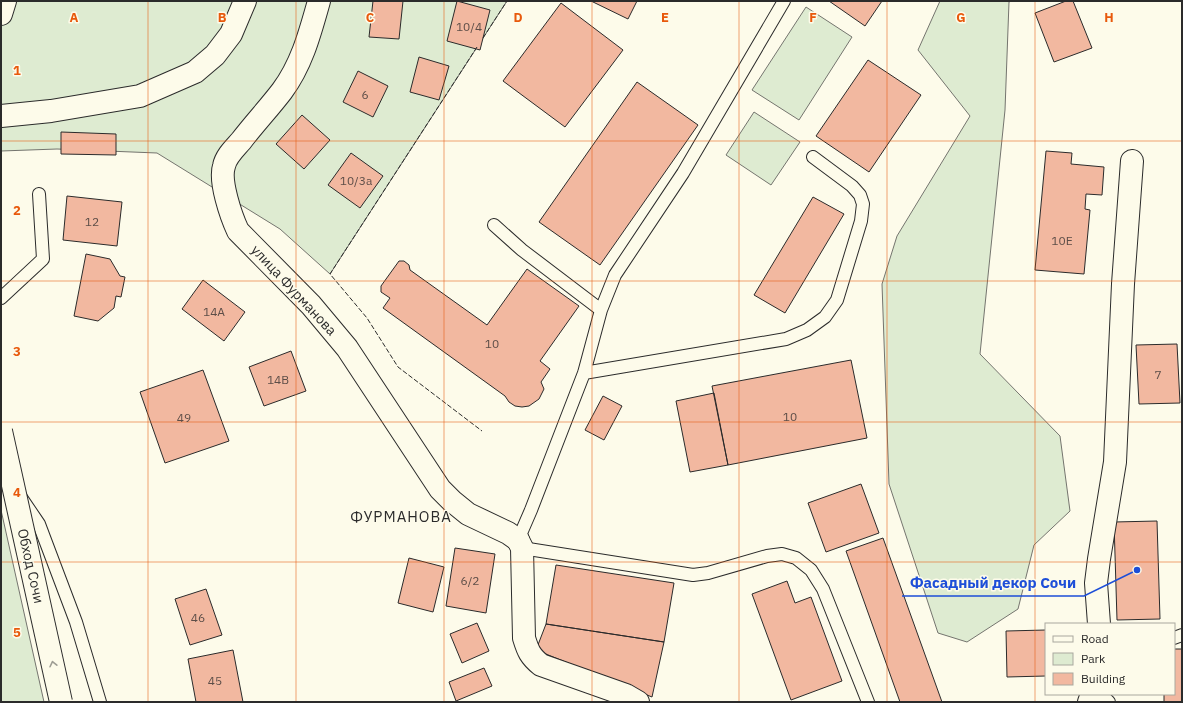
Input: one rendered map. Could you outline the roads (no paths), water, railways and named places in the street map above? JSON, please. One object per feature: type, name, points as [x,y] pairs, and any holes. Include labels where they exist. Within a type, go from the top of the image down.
[{"type":"main road","points":[[1,14],[5,1]]},
{"type":"main road","points":[[1,116],[51,111],[140,96],[195,72],[215,54],[231,34],[245,1]]},
{"type":"main road","name":"улица Фурманова","points":[[319,1],[309,39],[299,63],[282,91],[231,153],[223,166],[226,200],[231,217],[238,231],[311,305],[347,348],[440,489],[468,514],[508,533],[520,544]]},
{"type":"main road","points":[[1099,623],[1096,583],[1115,462],[1123,284],[1132,161]]},
{"type":"main road","name":"Обход Сочи","points":[[1,431],[61,702]]},
{"type":"main road","points":[[520,544],[524,638],[527,649],[532,658],[541,665],[626,695],[638,702]]},
{"type":"lane","points":[[784,1],[683,173],[615,276],[600,310],[584,373],[531,510],[520,544],[693,575],[767,556],[782,554],[796,558],[811,570],[823,589],[868,702]]},
{"type":"lane","points":[[584,373],[786,339],[807,330],[824,317],[837,300],[861,221],[863,204],[860,195],[852,186],[812,157]]},
{"type":"lane","points":[[1,298],[43,260],[39,194]]},
{"type":"lane","points":[[494,225],[522,250],[600,310]]},
{"type":"lane","points":[[1,466],[39,524],[76,622],[100,702]]},
{"type":"place","name":"Фасадный декор Сочи","points":[[1137,570]]},
{"type":"district","name":"ФУРМАНОВА","points":[[401,516]]}]
